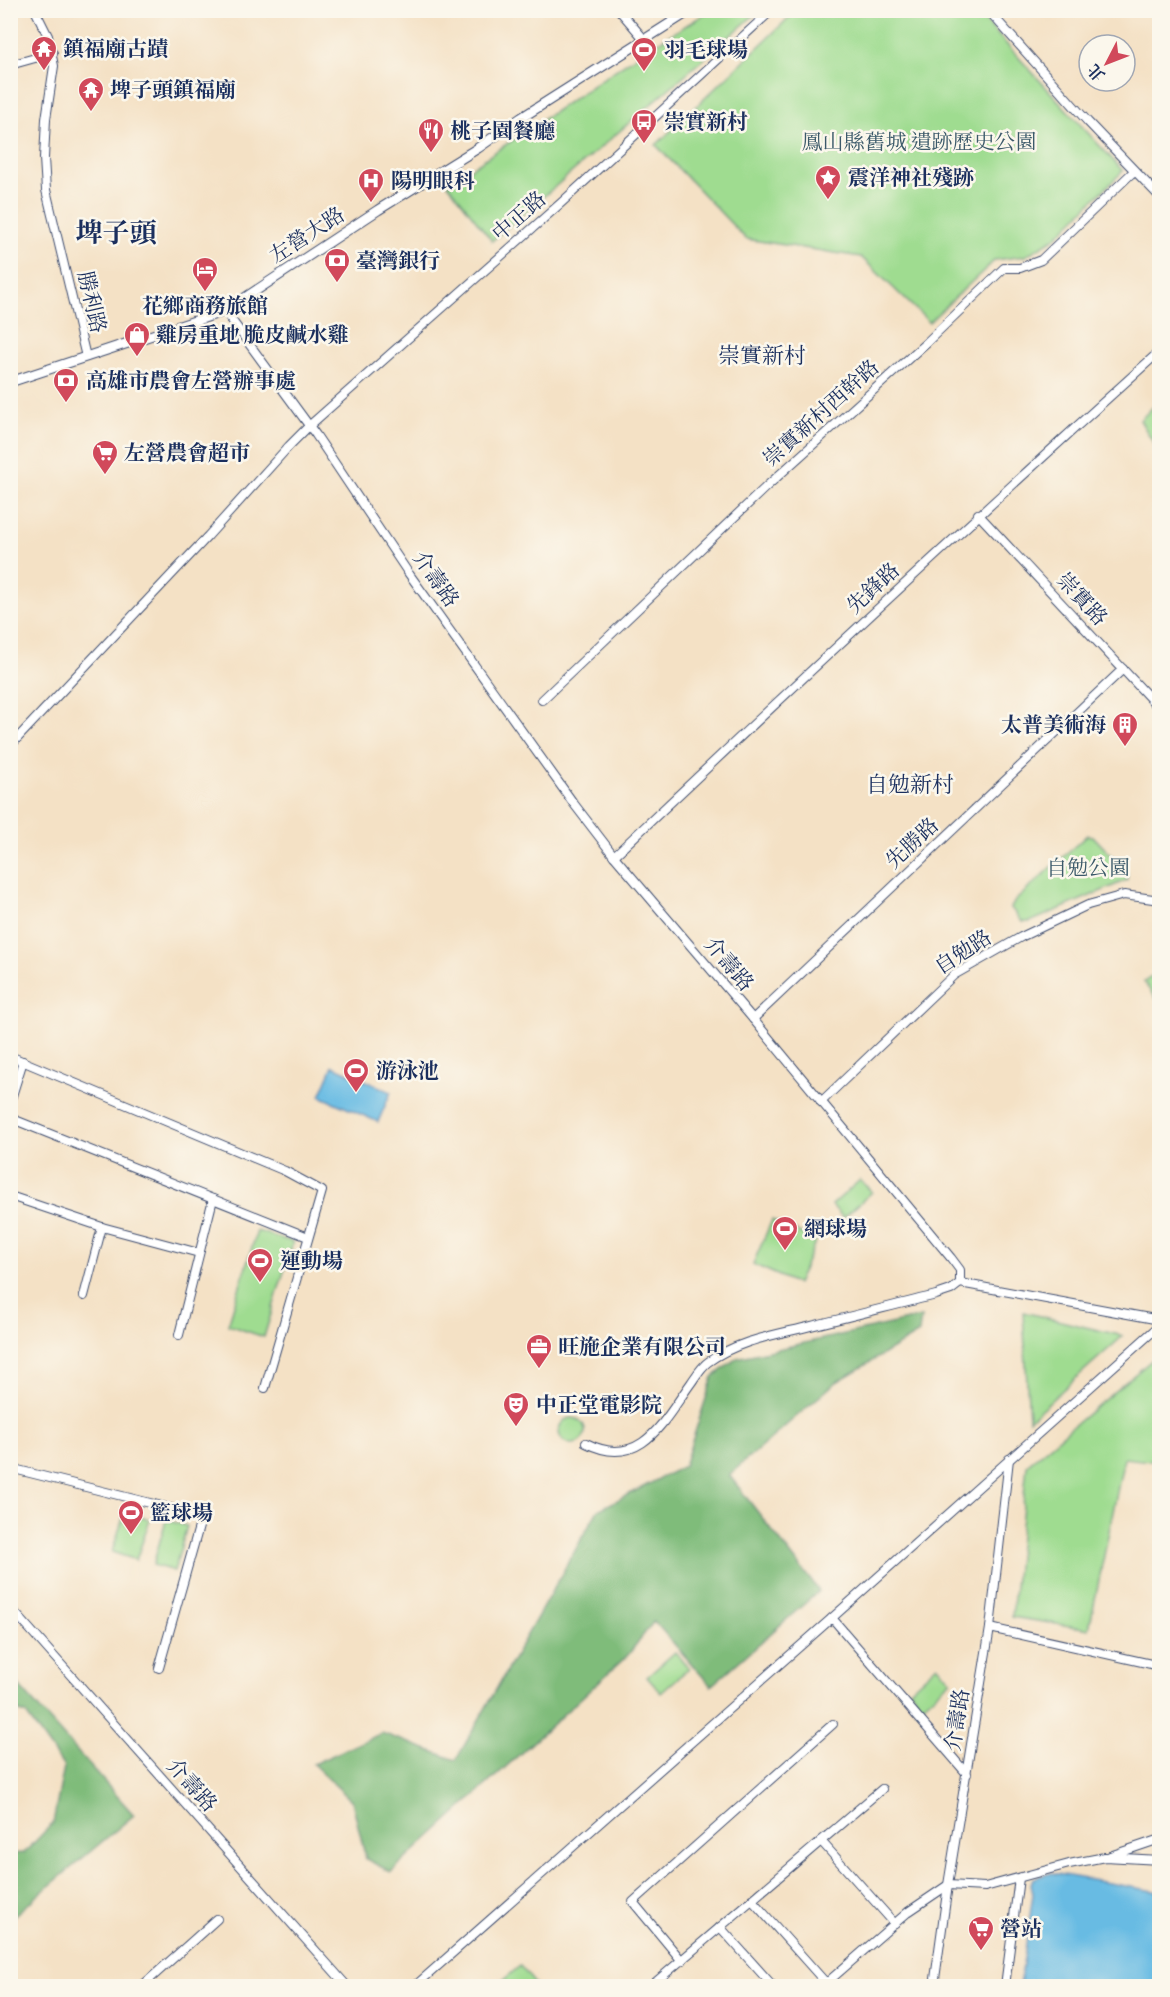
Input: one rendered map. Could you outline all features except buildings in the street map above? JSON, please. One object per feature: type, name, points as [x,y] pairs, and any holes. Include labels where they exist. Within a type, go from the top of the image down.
[{"type":"street","name":"勝利路","points":[[35,10],[48,36],[54,73],[46,119],[44,158],[46,190],[86,357]]},
{"type":"street","points":[[619,10],[644,39]]},
{"type":"street","name":"左營大路","points":[[10,382],[225,311],[378,210],[691,10]]},
{"type":"street","name":"中正路","points":[[10,746],[309,426],[561,203],[772,10]]},
{"type":"street","points":[[988,10],[1160,197]]},
{"type":"street","points":[[10,65],[52,53]]},
{"type":"street","name":"崇實新村西幹路","points":[[542,700],[767,486],[927,342],[1004,268],[1020,268],[1041,260],[1134,171]]},
{"type":"street","name":"介壽路","points":[[225,311],[309,426],[414,580],[574,804],[614,856],[753,1019],[951,1258],[960,1270],[960,1283]]},
{"type":"street","name":"先鋒路","points":[[614,856],[789,689],[978,514],[1160,351]]},
{"type":"street","name":"崇實路","points":[[978,514],[1160,709]]},
{"type":"street","name":"先勝路","points":[[753,1019],[1123,669]]},
{"type":"street","name":"自勉路","points":[[821,1102],[954,975],[1021,937],[1088,905],[1124,895],[1160,900]]},
{"type":"street","points":[[10,1056],[285,1171],[322,1191],[265,1388]]},
{"type":"street","points":[[10,1102],[23,1061]]},
{"type":"street","points":[[10,1118],[309,1237]]},
{"type":"street","points":[[10,1196],[102,1227],[199,1253]]},
{"type":"street","points":[[178,1335],[213,1199]]},
{"type":"street","points":[[84,1296],[102,1227]]},
{"type":"street","points":[[586,1443],[599,1450],[612,1452],[630,1449],[649,1439],[659,1429],[705,1364],[738,1344],[936,1295],[951,1290],[960,1283],[1160,1320]]},
{"type":"street","points":[[415,1986],[1160,1325]]},
{"type":"street","name":"介壽路","points":[[934,1986],[948,1884],[990,1628],[1009,1459]]},
{"type":"street","points":[[10,1468],[202,1516],[159,1668]]},
{"type":"street","name":"介壽路","points":[[10,1607],[347,1986]]},
{"type":"street","points":[[832,1618],[966,1774]]},
{"type":"street","points":[[990,1628],[1160,1666]]},
{"type":"street","points":[[682,1961],[633,1902],[833,1724]]},
{"type":"street","points":[[651,1986],[882,1789]]},
{"type":"street","points":[[752,1900],[825,1985],[895,1924],[948,1884],[985,1887],[1069,1864],[1105,1857],[1160,1839]]},
{"type":"street","points":[[821,1841],[895,1924]]},
{"type":"street","points":[[1105,1857],[1160,1860]]},
{"type":"street","points":[[1005,1986],[1019,1878]]},
{"type":"street","points":[[142,1986],[217,1919]]},
{"type":"street","points":[[720,1927],[773,1986]]},
{"type":"green space","name":"鳳山縣舊城 遺跡歷史公園","points":[[797,10],[976,11],[1123,171],[1054,239],[1025,256],[995,260],[929,322],[861,257],[746,239],[656,145]]},
{"type":"green space","points":[[710,11],[759,11],[492,241],[448,184],[645,50]]},
{"type":"green space","points":[[1159,401],[1159,452],[1140,420]]},
{"type":"green space","name":"自勉公園","points":[[1087,835],[1093,836],[1127,872],[1127,880],[1030,922],[1022,922],[1011,908],[1015,901]]},
{"type":"green space","points":[[1159,972],[1159,995],[1155,998],[1144,982]]},
{"type":"green space","points":[[860,1180],[872,1192],[843,1218],[832,1205]]},
{"type":"green space","name":"網球場","points":[[772,1220],[816,1240],[797,1284],[753,1264]]},
{"type":"green space","name":"運動場","points":[[257,1231],[293,1242],[264,1337],[228,1325]]},
{"type":"green space","points":[[1023,1312],[1123,1336],[1029,1420]]},
{"type":"green space","points":[[921,1317],[919,1333],[835,1383],[729,1475],[819,1591],[711,1686],[654,1621],[628,1655],[391,1872],[366,1859],[352,1801],[313,1764],[382,1733],[456,1760],[598,1510],[684,1466],[713,1377],[737,1358]]},
{"type":"green space","points":[[1153,1359],[1159,1360],[1159,1462],[1124,1458],[1089,1629],[1012,1617],[1027,1465]]},
{"type":"green space","points":[[572,1418],[581,1422],[585,1431],[581,1440],[572,1444],[563,1440],[559,1431],[563,1422]]},
{"type":"green space","name":"籃球場","points":[[125,1512],[150,1520],[136,1560],[112,1552]]},
{"type":"green space","name":"籃球場","points":[[166,1520],[187,1526],[174,1571],[153,1565]]},
{"type":"green space","points":[[675,1652],[689,1668],[661,1693],[647,1677]]},
{"type":"green space","points":[[937,1665],[951,1680],[923,1705],[910,1690]]},
{"type":"green space","points":[[10,1676],[134,1815],[11,1918],[11,1854],[24,1853],[53,1823],[64,1767],[26,1714],[11,1709]]},
{"type":"green space","points":[[520,1966],[537,1986],[496,1986]]},
{"type":"water","name":"游泳池","points":[[333,1066],[391,1092],[378,1122],[320,1096]]},
{"type":"water","points":[[1052,1873],[1159,1892],[1159,1986],[1020,1986],[1033,1894],[1031,1884],[1033,1878]]},
{"type":"place","name":"鎮福廟古蹟","points":[[44,72]]},
{"type":"place","name":"羽毛球場","points":[[644,73]]},
{"type":"place","name":"埤子頭鎮福廟","points":[[91,113]]},
{"type":"place","name":"崇實新村","points":[[644,145]]},
{"type":"place","name":"桃子園餐廳","points":[[431,154]]},
{"type":"place","name":"震洋神社殘跡","points":[[828,201]]},
{"type":"place","name":"陽明眼科","points":[[371,204]]},
{"type":"place","name":"臺灣銀行","points":[[337,284]]},
{"type":"place","name":"花鄉商務旅館","points":[[205,293]]},
{"type":"place","name":"雞房重地 脆皮鹹水雞","points":[[137,358]]},
{"type":"place","name":"高雄市農會左營辦事處","points":[[66,404]]},
{"type":"place","name":"左營農會超市","points":[[105,476]]},
{"type":"place","name":"太普美術海","points":[[1125,748]]},
{"type":"place","name":"游泳池","points":[[356,1094]]},
{"type":"place","name":"網球場","points":[[785,1252]]},
{"type":"place","name":"運動場","points":[[260,1284]]},
{"type":"place","name":"旺施企業有限公司","points":[[539,1370]]},
{"type":"place","name":"中正堂電影院","points":[[516,1428]]},
{"type":"place","name":"籃球場","points":[[131,1536]]},
{"type":"place","name":"營站","points":[[981,1952]]},
{"type":"district","name":"埤子頭","points":[[116,233]]},
{"type":"district","name":"崇實新村","points":[[762,355]]},
{"type":"district","name":"自勉新村","points":[[910,784]]}]
